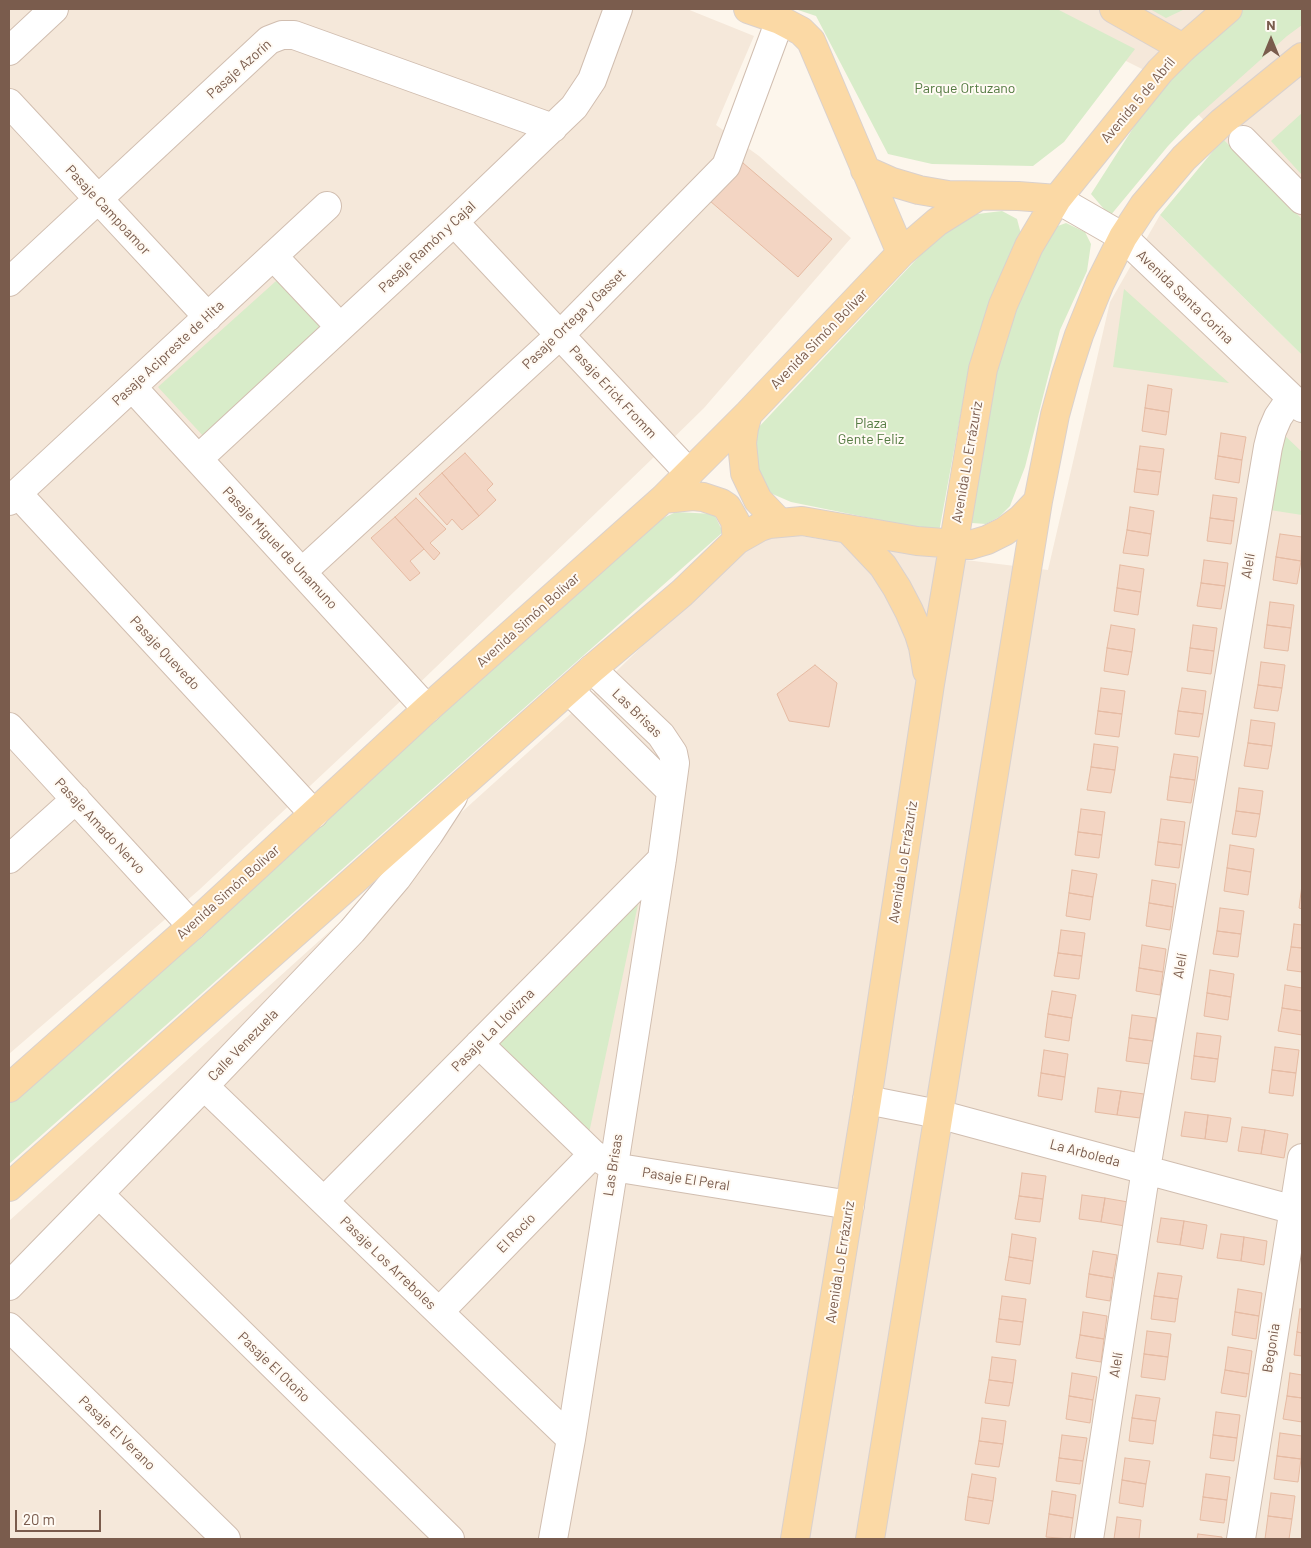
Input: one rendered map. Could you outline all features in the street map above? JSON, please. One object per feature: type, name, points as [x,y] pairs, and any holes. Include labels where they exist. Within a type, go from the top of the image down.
[{"type":"main road","points":[[748,9],[780,20],[801,31],[811,41],[901,253]]},
{"type":"main road","points":[[1114,9],[1182,48]]},
{"type":"main road","name":"Avenida 5 de Abril","points":[[1057,199],[1138,98],[1182,48],[1228,9]]},
{"type":"main road","points":[[870,1539],[1038,501],[1055,414],[1078,336],[1100,283],[1123,237],[1144,205],[1184,158],[1222,122],[1302,57]]},
{"type":"main road","points":[[865,170],[892,182],[919,190],[948,195],[1018,196],[1057,199]]},
{"type":"main road","name":"Avenida Simón Bolívar","points":[[9,1088],[192,926],[427,709],[663,499],[748,414],[901,253],[937,222],[976,196]]},
{"type":"main road","name":"Avenida Lo Errázuriz","points":[[796,1539],[867,1100],[930,684],[983,370],[1003,305],[1029,246],[1057,199]]},
{"type":"main road","points":[[748,414],[742,443],[745,473],[758,500],[779,522]]},
{"type":"main road","points":[[663,499],[693,496],[704,497],[721,503],[727,507],[735,521],[737,540]]},
{"type":"main road","points":[[9,1187],[568,690],[682,593],[737,540],[760,527],[779,522],[802,521],[891,537],[953,545],[970,545],[987,540],[1005,531],[1022,518],[1038,501]]},
{"type":"main road","points":[[848,529],[883,566],[910,610],[923,647],[930,684]]},
{"type":"street","points":[[9,51],[54,9]]},
{"type":"street","name":"Pasaje Ramón y Cajal","points":[[198,459],[454,222],[574,107],[592,80],[618,9]]},
{"type":"street","name":"Pasaje Ortega y Gasset","points":[[302,572],[560,336],[726,166],[780,20]]},
{"type":"street","name":"Pasaje Azorín","points":[[9,282],[269,40],[282,34],[294,34],[553,128]]},
{"type":"street","name":"Pasaje Campoamor","points":[[9,103],[208,317]]},
{"type":"street","points":[[1243,140],[1302,200]]},
{"type":"street","name":"Avenida Santa Corina","points":[[1057,199],[1123,237],[1297,403]]},
{"type":"street","name":"Pasaje Acipreste de Hita","points":[[13,497],[327,206]]},
{"type":"street","name":"Pasaje Erick Fromm","points":[[454,222],[689,474]]},
{"type":"street","points":[[273,256],[340,327]]},
{"type":"street","name":"Pasaje Miguel de Unamuno","points":[[132,387],[427,709]]},
{"type":"street","name":"Alelí","points":[[1089,1539],[1146,1169],[1268,447],[1278,417],[1297,403]]},
{"type":"street","name":"Pasaje Quevedo","points":[[13,497],[314,814]]},
{"type":"street","name":"Las Brisas","points":[[553,1539],[570,1440],[603,1161],[662,859],[675,763],[673,753],[661,735],[592,669]]},
{"type":"street","points":[[568,690],[671,791]]},
{"type":"street","name":"Pasaje Amado Nervo","points":[[9,727],[192,926]]},
{"type":"street","name":"Calle Venezuela","points":[[9,1286],[204,1086],[375,905],[429,834],[459,788]]},
{"type":"street","points":[[9,859],[76,799]]},
{"type":"street","name":"Pasaje La Llovizna","points":[[324,1201],[662,859]]},
{"type":"street","points":[[479,1044],[603,1161]]},
{"type":"street","name":"Pasaje Los Arreboles","points":[[204,1086],[570,1440]]},
{"type":"street","name":"La Arboleda","points":[[867,1100],[938,1114],[1298,1211]]},
{"type":"street","name":"Begonia","points":[[1240,1539],[1298,1211],[1302,1158]]},
{"type":"street","name":"Pasaje El Peral","points":[[603,1161],[850,1205]]},
{"type":"street","name":"El Rocío","points":[[439,1312],[603,1161]]},
{"type":"street","name":"Pasaje El Otoño","points":[[99,1194],[450,1539]]},
{"type":"street","name":"Pasaje El Verano","points":[[9,1327],[226,1539]]},
{"type":"shaded area","points":[[9,9],[687,9],[754,36],[716,125],[759,156],[851,238],[704,408],[654,457],[407,695],[199,890],[9,1054]]},
{"type":"shaded area","points":[[1022,9],[1302,9],[1302,219],[1164,80]]},
{"type":"shaded area","points":[[1160,215],[1302,355],[1302,1539],[9,1539],[9,1221],[598,689],[730,561],[764,536],[785,533],[875,549],[1048,570],[1110,302]]},
{"type":"green space","name":"Parque Ortuzano","points":[[795,9],[1057,9],[1135,49],[1064,142],[1033,166],[932,164],[888,154],[816,16]]},
{"type":"green space","points":[[1150,9],[1185,9],[1166,18]]},
{"type":"green space","points":[[1239,9],[1302,9],[1302,25],[1287,36],[1192,121],[1168,146],[1110,216],[1091,194],[1174,64]]},
{"type":"green space","points":[[1302,113],[1302,175],[1271,141]]},
{"type":"green space","points":[[1223,139],[1302,219],[1302,355],[1160,215]]},
{"type":"green space","name":"Plaza Gente Feliz","points":[[1002,211],[1017,219],[1021,234],[1013,248],[968,374],[939,532],[791,502],[768,492],[753,467],[756,430],[944,230],[969,215]]},
{"type":"green space","points":[[1066,223],[1085,232],[1091,244],[1087,271],[1060,330],[1025,467],[1010,506],[999,517],[986,524],[972,523],[968,509],[1002,346],[1037,253],[1055,227]]},
{"type":"green space","points":[[285,273],[331,324],[205,438],[158,387]]},
{"type":"green space","points":[[1124,289],[1229,383],[1113,367]]},
{"type":"green space","points":[[1281,432],[1302,452],[1302,515],[1270,510]]},
{"type":"green space","points":[[676,512],[714,514],[723,532],[9,1164],[9,1099],[653,523]]},
{"type":"green space","points":[[642,886],[589,1133],[492,1040]]},
{"type":"building","points":[[743,163],[832,239],[798,277],[710,201]]},
{"type":"building","points":[[1148,385],[1172,389],[1169,412],[1145,408]]},
{"type":"building","points":[[1145,408],[1169,412],[1166,435],[1142,431]]},
{"type":"building","points":[[1221,433],[1246,437],[1242,460],[1218,456]]},
{"type":"building","points":[[1140,446],[1164,449],[1161,472],[1137,469]]},
{"type":"building","points":[[465,453],[493,484],[487,490],[496,500],[479,516],[442,473]]},
{"type":"building","points":[[1218,456],[1242,460],[1239,483],[1215,479]]},
{"type":"building","points":[[1137,469],[1161,472],[1158,495],[1134,492]]},
{"type":"building","points":[[442,473],[479,516],[462,530],[452,519],[447,525],[419,494]]},
{"type":"building","points":[[1213,495],[1237,498],[1234,521],[1210,518]]},
{"type":"building","points":[[416,498],[446,529],[430,543],[440,553],[434,560],[395,517]]},
{"type":"building","points":[[1130,507],[1154,511],[1151,534],[1127,530]]},
{"type":"building","points":[[395,517],[424,549],[410,561],[420,573],[410,581],[371,538]]},
{"type":"building","points":[[1210,518],[1234,521],[1231,544],[1207,541]]},
{"type":"building","points":[[1127,530],[1151,534],[1148,556],[1123,553]]},
{"type":"building","points":[[1280,534],[1302,537],[1301,561],[1276,557]]},
{"type":"building","points":[[1276,557],[1301,561],[1297,584],[1273,580]]},
{"type":"building","points":[[1204,560],[1228,563],[1225,586],[1201,583]]},
{"type":"building","points":[[1120,565],[1144,569],[1141,592],[1117,588]]},
{"type":"building","points":[[1201,583],[1225,586],[1221,609],[1197,606]]},
{"type":"building","points":[[1117,588],[1141,592],[1138,615],[1114,611]]},
{"type":"building","points":[[1270,602],[1294,605],[1291,628],[1267,625]]},
{"type":"building","points":[[1111,625],[1135,629],[1132,652],[1107,648]]},
{"type":"building","points":[[1193,625],[1217,628],[1214,651],[1190,648]]},
{"type":"building","points":[[1267,625],[1291,628],[1288,651],[1264,648]]},
{"type":"building","points":[[1107,648],[1132,652],[1128,675],[1104,671]]},
{"type":"building","points":[[1190,648],[1214,651],[1211,674],[1187,671]]},
{"type":"building","points":[[1261,662],[1285,665],[1282,688],[1258,685]]},
{"type":"building","points":[[815,665],[837,683],[829,727],[789,721],[777,694]]},
{"type":"building","points":[[1258,685],[1282,688],[1278,711],[1254,708]]},
{"type":"building","points":[[1101,688],[1125,691],[1122,714],[1098,711]]},
{"type":"building","points":[[1182,688],[1206,691],[1203,714],[1178,711]]},
{"type":"building","points":[[1098,711],[1122,714],[1119,737],[1095,734]]},
{"type":"building","points":[[1178,711],[1203,714],[1199,737],[1175,734]]},
{"type":"building","points":[[1251,720],[1275,723],[1272,746],[1248,743]]},
{"type":"building","points":[[1248,743],[1272,746],[1268,769],[1244,766]]},
{"type":"building","points":[[1094,744],[1118,747],[1115,770],[1091,767]]},
{"type":"building","points":[[1174,754],[1198,757],[1195,780],[1170,777]]},
{"type":"building","points":[[1091,767],[1115,770],[1111,793],[1087,790]]},
{"type":"building","points":[[1170,777],[1195,780],[1191,803],[1167,800]]},
{"type":"building","points":[[1239,788],[1263,791],[1260,814],[1236,811]]},
{"type":"building","points":[[1081,809],[1105,812],[1102,835],[1078,832]]},
{"type":"building","points":[[1236,811],[1260,814],[1256,837],[1232,834]]},
{"type":"building","points":[[1161,819],[1185,822],[1182,845],[1158,842]]},
{"type":"building","points":[[1078,832],[1102,835],[1099,858],[1075,855]]},
{"type":"building","points":[[1158,842],[1182,845],[1179,868],[1155,865]]},
{"type":"building","points":[[1230,845],[1254,849],[1251,872],[1227,868]]},
{"type":"building","points":[[1227,868],[1251,872],[1248,895],[1224,891]]},
{"type":"building","points":[[1072,870],[1097,874],[1093,897],[1069,893]]},
{"type":"building","points":[[1152,880],[1176,884],[1173,907],[1149,903]]},
{"type":"building","points":[[1302,885],[1302,909],[1299,908]]},
{"type":"building","points":[[1069,893],[1093,897],[1090,920],[1066,916]]},
{"type":"building","points":[[1149,903],[1173,907],[1170,930],[1146,926]]},
{"type":"building","points":[[1220,908],[1244,911],[1241,934],[1217,931]]},
{"type":"building","points":[[1294,924],[1302,925],[1302,948],[1291,947]]},
{"type":"building","points":[[1061,930],[1085,933],[1082,956],[1058,953]]},
{"type":"building","points":[[1217,931],[1241,934],[1238,957],[1213,954]]},
{"type":"building","points":[[1142,945],[1166,949],[1163,972],[1139,968]]},
{"type":"building","points":[[1291,947],[1302,948],[1302,972],[1287,970]]},
{"type":"building","points":[[1058,953],[1082,956],[1079,979],[1054,976]]},
{"type":"building","points":[[1139,968],[1163,972],[1160,995],[1136,991]]},
{"type":"building","points":[[1210,970],[1234,974],[1231,997],[1207,993]]},
{"type":"building","points":[[1285,985],[1302,988],[1302,1011],[1282,1008]]},
{"type":"building","points":[[1052,991],[1076,995],[1072,1018],[1048,1014]]},
{"type":"building","points":[[1207,993],[1231,997],[1228,1020],[1204,1016]]},
{"type":"building","points":[[1282,1008],[1302,1011],[1302,1035],[1278,1031]]},
{"type":"building","points":[[1048,1014],[1072,1018],[1069,1041],[1045,1037]]},
{"type":"building","points":[[1132,1015],[1156,1018],[1153,1041],[1129,1038]]},
{"type":"building","points":[[1197,1033],[1221,1036],[1218,1059],[1194,1056]]},
{"type":"building","points":[[1129,1038],[1153,1041],[1150,1064],[1126,1061]]},
{"type":"building","points":[[1275,1047],[1299,1050],[1296,1073],[1272,1070]]},
{"type":"building","points":[[1044,1050],[1068,1054],[1065,1077],[1041,1073]]},
{"type":"building","points":[[1194,1056],[1218,1059],[1215,1082],[1191,1079]]},
{"type":"building","points":[[1272,1070],[1296,1073],[1293,1096],[1269,1093]]},
{"type":"building","points":[[1041,1073],[1065,1077],[1062,1100],[1038,1096]]},
{"type":"building","points":[[1098,1088],[1121,1091],[1117,1115],[1095,1112]]},
{"type":"building","points":[[1121,1091],[1144,1094],[1140,1118],[1117,1115]]},
{"type":"building","points":[[1185,1112],[1208,1115],[1205,1139],[1181,1136]]},
{"type":"building","points":[[1208,1115],[1231,1118],[1227,1142],[1205,1139]]},
{"type":"building","points":[[1242,1127],[1265,1130],[1261,1154],[1238,1151]]},
{"type":"building","points":[[1265,1130],[1288,1134],[1284,1158],[1261,1154]]},
{"type":"building","points":[[1022,1173],[1046,1176],[1043,1199],[1019,1196]]},
{"type":"building","points":[[1082,1195],[1105,1198],[1101,1222],[1079,1219]]},
{"type":"building","points":[[1019,1196],[1043,1199],[1040,1222],[1015,1219]]},
{"type":"building","points":[[1105,1198],[1128,1202],[1125,1226],[1101,1222]]},
{"type":"building","points":[[1161,1218],[1184,1221],[1180,1245],[1157,1242]]},
{"type":"building","points":[[1184,1221],[1207,1225],[1203,1249],[1180,1245]]},
{"type":"building","points":[[1012,1234],[1036,1238],[1033,1261],[1009,1257]]},
{"type":"building","points":[[1221,1234],[1244,1237],[1241,1261],[1217,1258]]},
{"type":"building","points":[[1244,1237],[1267,1241],[1264,1265],[1241,1261]]},
{"type":"building","points":[[1093,1251],[1117,1255],[1113,1278],[1089,1274]]},
{"type":"building","points":[[1009,1257],[1033,1261],[1030,1284],[1005,1280]]},
{"type":"building","points":[[1158,1273],[1182,1276],[1178,1299],[1154,1296]]},
{"type":"building","points":[[1089,1274],[1113,1278],[1110,1301],[1086,1297]]},
{"type":"building","points":[[1238,1289],[1262,1293],[1259,1316],[1235,1312]]},
{"type":"building","points":[[1002,1296],[1026,1299],[1023,1322],[999,1319]]},
{"type":"building","points":[[1154,1296],[1178,1299],[1175,1322],[1151,1319]]},
{"type":"building","points":[[1300,1309],[1302,1309],[1302,1333],[1297,1332]]},
{"type":"building","points":[[1083,1312],[1107,1316],[1104,1339],[1080,1335]]},
{"type":"building","points":[[1235,1312],[1259,1316],[1256,1339],[1232,1335]]},
{"type":"building","points":[[999,1319],[1023,1322],[1020,1345],[996,1342]]},
{"type":"building","points":[[1147,1331],[1171,1334],[1168,1357],[1144,1354]]},
{"type":"building","points":[[1297,1332],[1302,1333],[1302,1356],[1294,1355]]},
{"type":"building","points":[[1080,1335],[1104,1339],[1101,1362],[1076,1358]]},
{"type":"building","points":[[1228,1347],[1252,1351],[1249,1374],[1225,1370]]},
{"type":"building","points":[[1144,1354],[1168,1357],[1165,1380],[1141,1377]]},
{"type":"building","points":[[992,1357],[1016,1360],[1013,1383],[989,1380]]},
{"type":"building","points":[[1225,1370],[1249,1374],[1246,1397],[1221,1393]]},
{"type":"building","points":[[1072,1373],[1097,1377],[1093,1400],[1069,1396]]},
{"type":"building","points":[[1290,1373],[1302,1375],[1302,1398],[1287,1396]]},
{"type":"building","points":[[989,1380],[1013,1383],[1009,1406],[985,1403]]},
{"type":"building","points":[[1136,1395],[1160,1398],[1156,1421],[1132,1418]]},
{"type":"building","points":[[1069,1396],[1093,1400],[1090,1423],[1066,1419]]},
{"type":"building","points":[[1287,1396],[1302,1398],[1302,1422],[1283,1419]]},
{"type":"building","points":[[1216,1412],[1240,1415],[1237,1438],[1213,1435]]},
{"type":"building","points":[[982,1418],[1006,1421],[1003,1444],[979,1441]]},
{"type":"building","points":[[1132,1418],[1156,1421],[1153,1444],[1129,1441]]},
{"type":"building","points":[[1280,1433],[1302,1436],[1301,1459],[1277,1456]]},
{"type":"building","points":[[1062,1435],[1087,1438],[1083,1461],[1059,1458]]},
{"type":"building","points":[[1213,1435],[1237,1438],[1234,1461],[1210,1458]]},
{"type":"building","points":[[979,1441],[1003,1444],[999,1467],[975,1464]]},
{"type":"building","points":[[1277,1456],[1301,1459],[1298,1482],[1274,1479]]},
{"type":"building","points":[[1059,1458],[1083,1461],[1080,1484],[1056,1481]]},
{"type":"building","points":[[1125,1458],[1150,1461],[1146,1484],[1122,1480]]},
{"type":"building","points":[[972,1474],[996,1478],[993,1501],[968,1497]]},
{"type":"building","points":[[1206,1474],[1230,1477],[1227,1500],[1203,1497]]},
{"type":"building","points":[[1122,1480],[1146,1484],[1143,1507],[1119,1503]]},
{"type":"building","points":[[1052,1491],[1076,1495],[1073,1518],[1049,1514]]},
{"type":"building","points":[[1271,1493],[1295,1496],[1292,1519],[1268,1516]]},
{"type":"building","points":[[968,1497],[993,1501],[989,1524],[965,1520]]},
{"type":"building","points":[[1203,1497],[1227,1500],[1224,1523],[1200,1520]]},
{"type":"building","points":[[1049,1514],[1073,1518],[1070,1539],[1046,1537]]},
{"type":"building","points":[[1268,1516],[1292,1519],[1289,1539],[1265,1539]]},
{"type":"building","points":[[1117,1517],[1141,1520],[1139,1539],[1114,1539]]},
{"type":"building","points":[[1198,1534],[1222,1537],[1222,1539],[1197,1539]]}]
